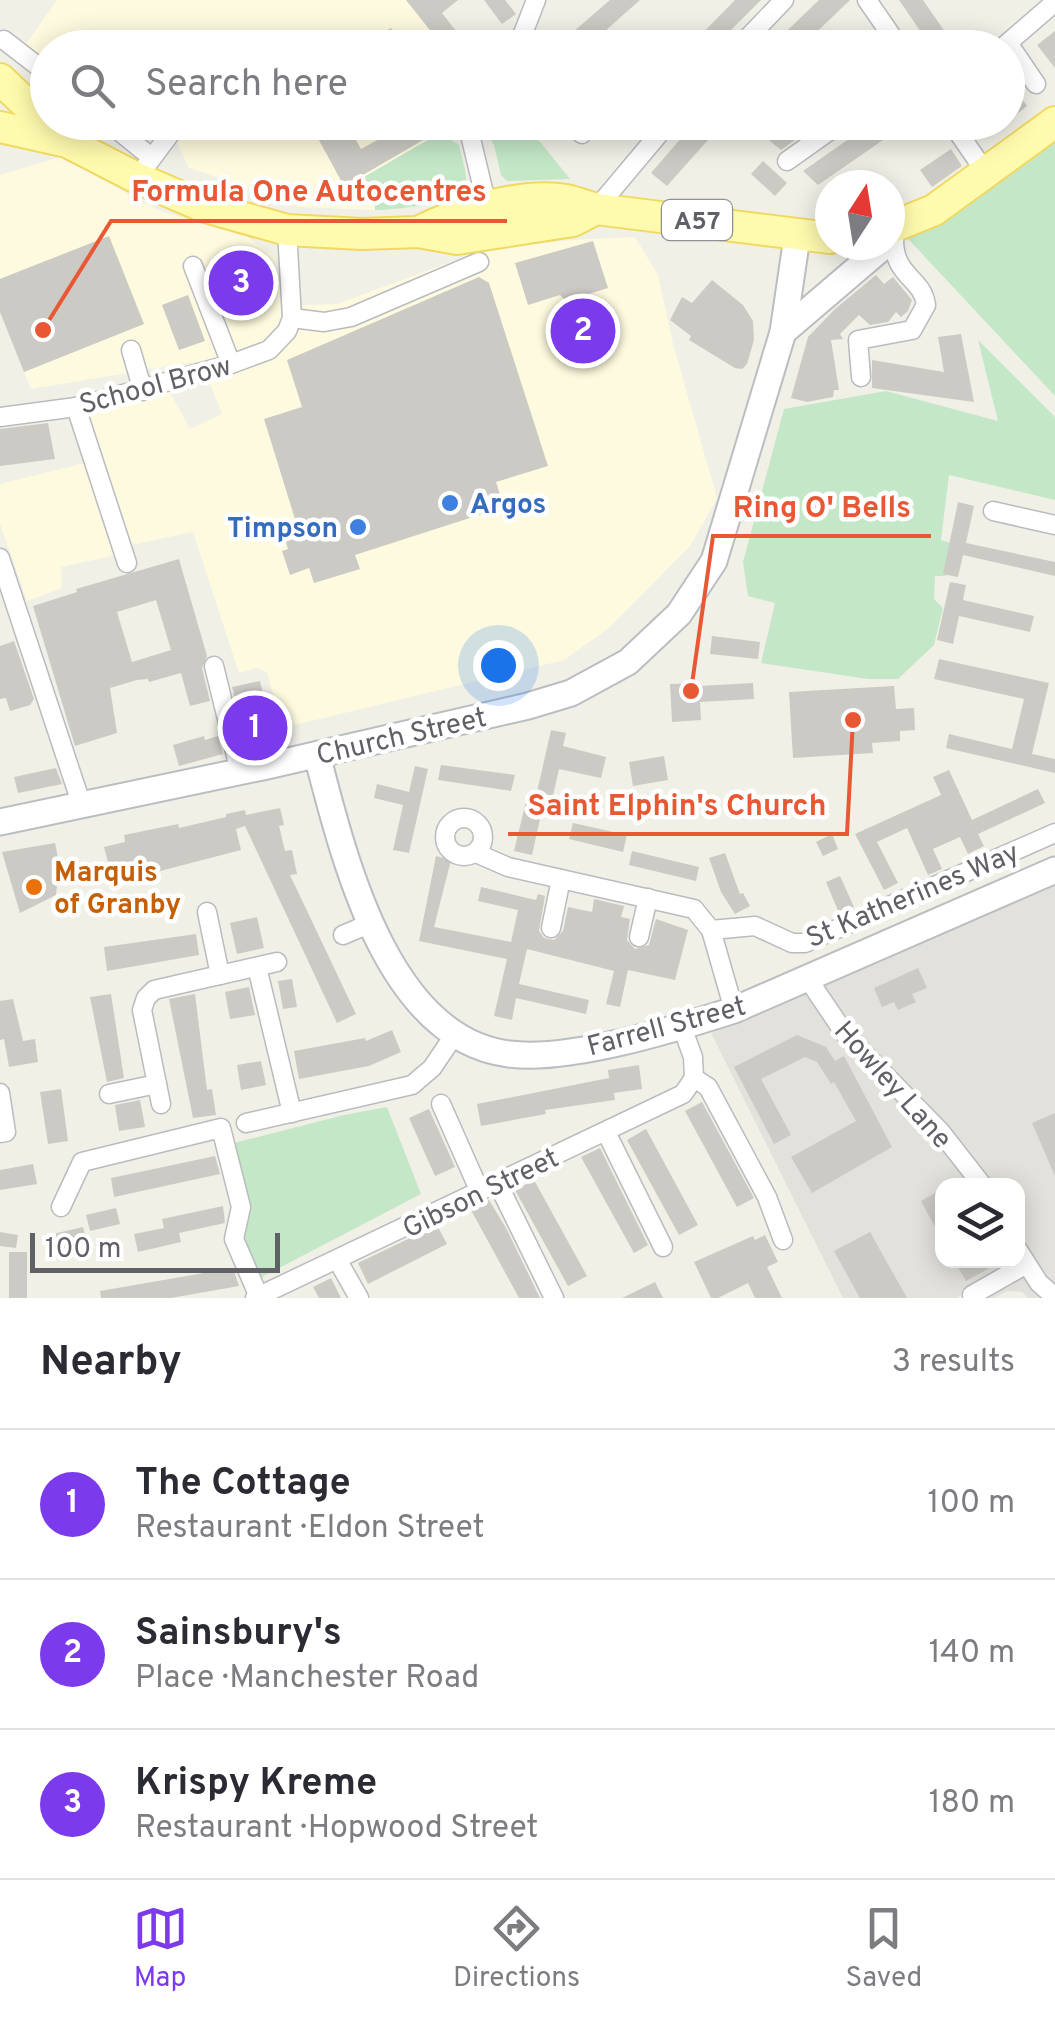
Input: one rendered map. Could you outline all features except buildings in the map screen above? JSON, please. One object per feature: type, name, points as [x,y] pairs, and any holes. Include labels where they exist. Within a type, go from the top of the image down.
[{"type":"main road","name":"A57","points":[[0,79],[30,107]]},
{"type":"main road","points":[[905,227],[1055,122]]},
{"type":"main road","name":"A57","points":[[0,127],[30,134]]},
{"type":"main road","name":"A57","points":[[58,140],[144,168],[202,206],[288,230],[418,232],[456,239],[490,221],[573,221],[596,209],[815,237]]},
{"type":"street","points":[[530,30],[536,0]]},
{"type":"street","points":[[755,30],[784,0]]},
{"type":"street","points":[[867,0],[888,30]]},
{"type":"street","points":[[1022,30],[1055,2]]},
{"type":"street","points":[[4,40],[30,60]]},
{"type":"street","points":[[1025,70],[1036,84]]},
{"type":"street","points":[[122,140],[144,168],[165,140]]},
{"type":"street","points":[[471,140],[490,221]]},
{"type":"street","points":[[596,209],[653,140]]},
{"type":"street","points":[[787,161],[817,140]]},
{"type":"street","points":[[963,140],[986,173]]},
{"type":"street","points":[[288,230],[292,318],[324,322],[351,317],[479,262]]},
{"type":"street","name":"Church Street","points":[[0,822],[317,755],[571,693],[628,662],[678,614],[714,561],[783,332],[798,236]]},
{"type":"street","points":[[783,332],[866,260]]},
{"type":"street","points":[[861,378],[858,340],[912,330],[933,313],[923,293],[896,260]]},
{"type":"street","points":[[862,264],[903,272]]},
{"type":"street","points":[[194,266],[231,364]]},
{"type":"street","name":"School Brow","points":[[2,411],[76,407],[231,364],[269,350],[287,331],[292,318]]},
{"type":"street","points":[[131,350],[143,390]]},
{"type":"street","points":[[76,407],[127,563]]},
{"type":"street","points":[[992,511],[1055,525]]},
{"type":"street","points":[[0,558],[8,613],[82,806]]},
{"type":"street","points":[[214,666],[240,772]]},
{"type":"street","name":"Farrell Street","points":[[317,755],[335,822],[371,923],[404,984],[430,1014],[455,1034],[494,1052],[558,1054],[682,1027],[808,979],[1055,870]]},
{"type":"street","name":"St Katherines Way","points":[[711,930],[755,926],[792,944],[805,943],[1055,833]]},
{"type":"street","points":[[476,852],[508,867],[694,909],[711,930],[734,1010]]},
{"type":"street","points":[[550,928],[561,880]]},
{"type":"street","points":[[639,937],[648,898]]},
{"type":"street","points":[[207,912],[220,975]]},
{"type":"street","points":[[343,935],[371,923]]},
{"type":"street","points":[[161,1104],[142,1010],[146,998],[154,990],[277,962]]},
{"type":"street","points":[[257,967],[292,1114]]},
{"type":"street","name":"Howley Lane","points":[[808,979],[845,1034],[940,1131],[977,1178]]},
{"type":"street","points":[[682,1027],[693,1057],[694,1078],[708,1088],[768,1196],[784,1240]]},
{"type":"street","points":[[246,1123],[412,1085],[432,1068],[455,1034]]},
{"type":"street","name":"Gibson Street","points":[[257,1297],[683,1094],[694,1078]]},
{"type":"street","points":[[109,1094],[157,1084]]},
{"type":"street","points":[[0,1093],[6,1132],[0,1133]]},
{"type":"street","points":[[441,1104],[554,1298]]},
{"type":"street","points":[[62,1207],[82,1162],[220,1128],[241,1207],[234,1238],[257,1297]]},
{"type":"street","points":[[606,1132],[664,1247]]},
{"type":"street","points":[[338,1261],[359,1298]]},
{"type":"street","points":[[1025,1263],[1055,1297]]},
{"type":"street","points":[[972,1295],[1008,1268]]},
{"type":"shaded area","points":[[57,0],[428,0],[450,30],[36,30]]},
{"type":"shaded area","points":[[176,140],[428,140],[364,177],[375,210],[299,207],[188,167]]},
{"type":"shaded area","points":[[60,157],[158,210],[247,237],[275,256],[283,306],[337,304],[483,250],[635,237],[658,275],[673,344],[717,498],[690,546],[609,628],[564,660],[282,728],[267,672],[256,668],[239,673],[193,532],[131,545],[88,411],[168,389],[190,429],[222,414],[207,376],[211,359],[31,389],[24,372],[86,347],[49,259],[0,279],[0,175]]},
{"type":"shaded area","points":[[85,463],[117,555],[61,567],[62,588],[27,601],[0,524],[0,484]]},
{"type":"shaded area","points":[[1055,883],[1055,1298],[1028,1298],[1022,1292],[1007,1291],[995,1298],[972,1298],[968,1292],[956,1298],[843,1298],[711,1033]]},
{"type":"green space","points":[[1055,109],[1055,396],[905,236],[905,219],[1013,140],[1025,140],[1025,131]]},
{"type":"green space","points":[[428,140],[451,140],[459,145],[466,185],[453,197],[426,205],[375,210],[364,177]]},
{"type":"green space","points":[[491,140],[539,140],[570,179],[507,181],[501,175]]},
{"type":"green space","points":[[978,340],[1055,417],[1055,500],[949,475],[941,540],[954,544],[946,576],[935,576],[934,599],[943,608],[934,645],[898,679],[868,679],[761,663],[775,603],[748,596],[743,562],[784,409],[886,391],[998,421]]},
{"type":"green space","points":[[387,1107],[421,1194],[260,1278],[247,1263],[226,1145]]},
{"type":"place","name":"Krispy Kreme","points":[[241,283]]},
{"type":"place","name":"Formula One Autocentres","points":[[43,330]]},
{"type":"place","name":"Sainsbury's","points":[[583,331]]},
{"type":"place","name":"Argos","points":[[450,503]]},
{"type":"place","name":"Timpson","points":[[358,527]]},
{"type":"place","name":"Ring O' Bells","points":[[691,691]]},
{"type":"place","name":"Saint Elphin's Church","points":[[853,720]]},
{"type":"place","name":"The Cottage","points":[[255,728]]},
{"type":"place","name":"Marquis of Granby","points":[[34,887]]}]
